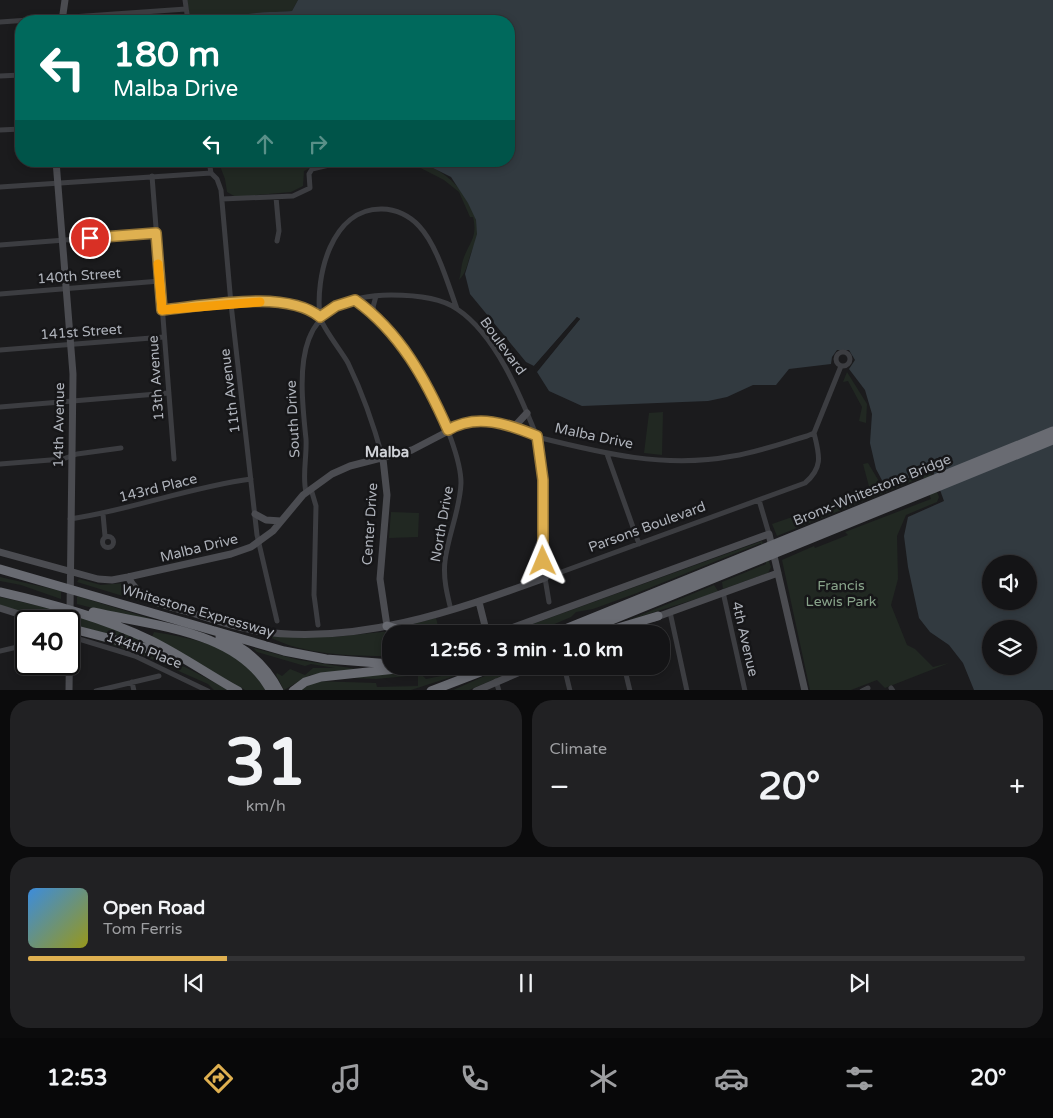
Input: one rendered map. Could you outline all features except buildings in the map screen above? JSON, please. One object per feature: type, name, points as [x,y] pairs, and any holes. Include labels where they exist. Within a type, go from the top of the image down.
[{"type":"highway","name":"Bronx-Whitestone Bridge","points":[[585,625],[701,574],[1053,430]]},
{"type":"highway","name":"Bronx-Whitestone Bridge","points":[[587,625],[704,583],[1053,440]]},
{"type":"highway","name":"Whitestone Expressway","points":[[0,569],[301,654],[382,663]]},
{"type":"highway","points":[[0,592],[53,605],[108,622],[145,638],[228,685]]},
{"type":"highway","points":[[53,605],[84,609],[181,631],[213,642],[230,649],[247,660],[261,675],[271,690]]},
{"type":"highway","points":[[149,612],[218,636],[239,646],[262,666],[279,690]]},
{"type":"highway","points":[[628,625],[658,616]]},
{"type":"highway","points":[[80,631],[153,650],[238,690]]},
{"type":"highway","points":[[293,690],[305,682],[321,677],[382,670]]},
{"type":"highway","points":[[432,690],[473,675]]},
{"type":"highway","points":[[445,690],[475,675]]},
{"type":"street","points":[[62,15],[64,0]]},
{"type":"street","points":[[185,0],[187,15]]},
{"type":"street","points":[[112,15],[186,9]]},
{"type":"street","points":[[0,22],[15,21]]},
{"type":"street","points":[[0,76],[15,75]]},
{"type":"street","points":[[0,130],[15,129]]},
{"type":"street","name":"14th Avenue","points":[[57,167],[70,345],[72,401],[69,610]]},
{"type":"street","name":"11th Avenue","points":[[210,167],[211,173],[220,185],[231,304],[255,514],[259,543],[277,621]]},
{"type":"street","points":[[222,199],[293,196],[310,188],[310,174],[316,167]]},
{"type":"street","points":[[0,188],[211,173]]},
{"type":"street","name":"13th Avenue","points":[[152,176],[174,459]]},
{"type":"street","points":[[276,196],[279,231],[276,241]]},
{"type":"street","points":[[162,310],[280,301],[305,308],[320,317],[322,278],[334,238],[342,226],[350,219],[372,209],[381,208],[402,213],[420,226],[436,257],[457,309]]},
{"type":"street","points":[[0,245],[156,233]]},
{"type":"street","name":"140th Street","points":[[0,294],[160,281]]},
{"type":"street","points":[[375,315],[373,308],[376,296]]},
{"type":"street","name":"Boulevard","points":[[320,317],[336,306],[376,296],[422,298],[457,309],[477,329],[502,361],[518,388],[537,436],[543,480],[542,550],[549,602]]},
{"type":"street","name":"North Drive","points":[[355,300],[375,315],[411,359],[432,395],[448,430],[456,455],[461,483],[459,502],[445,564],[446,586],[451,610]]},
{"type":"street","name":"Center Drive","points":[[320,317],[359,387],[372,420],[382,459],[387,490],[380,579],[387,625]]},
{"type":"street","name":"South Drive","points":[[318,625],[314,595],[316,506],[308,491],[302,374],[310,338],[320,317]]},
{"type":"street","name":"141st Street","points":[[0,350],[164,337]]},
{"type":"street","points":[[814,433],[841,366]]},
{"type":"street","points":[[0,406],[169,393]]},
{"type":"street","points":[[514,426],[527,414]]},
{"type":"street","name":"Malba Drive","points":[[0,552],[102,580],[128,577],[231,554],[259,543],[281,522],[308,491],[340,470],[421,447],[460,424],[477,421],[514,426],[537,436],[607,454],[674,461],[706,460],[738,455],[814,433]]},
{"type":"street","name":"Parsons Boulevard","points":[[391,625],[479,602],[805,483],[815,474],[819,460],[814,433]]},
{"type":"street","points":[[0,464],[63,459],[121,448]]},
{"type":"street","points":[[607,454],[639,544]]},
{"type":"street","name":"143rd Place","points":[[70,519],[102,514],[221,483],[251,480]]},
{"type":"street","points":[[759,500],[778,572],[805,690]]},
{"type":"street","points":[[102,514],[105,536]]},
{"type":"street","points":[[255,514],[266,520],[281,522]]},
{"type":"street","points":[[520,625],[768,534]]},
{"type":"street","points":[[635,625],[778,572]]},
{"type":"street","name":"Parsons Boulevard","points":[[128,577],[137,591],[153,601],[224,623],[256,630],[284,634],[325,634],[382,627]]},
{"type":"street","name":"4th Avenue","points":[[723,592],[745,690]]},
{"type":"street","points":[[479,602],[485,625]]},
{"type":"street","points":[[0,608],[15,613]]},
{"type":"street","points":[[670,612],[688,690]]},
{"type":"street","name":"144th Place","points":[[80,639],[135,656],[208,690]]},
{"type":"street","points":[[0,651],[15,648]]},
{"type":"street","name":"14th Avenue","points":[[69,675],[69,690]]},
{"type":"street","points":[[476,690],[511,675]]},
{"type":"street","points":[[566,675],[570,690]]},
{"type":"street","points":[[626,675],[630,690]]},
{"type":"street","points":[[96,690],[159,676]]},
{"type":"street","points":[[496,681],[499,690]]},
{"type":"street","points":[[132,682],[134,690]]},
{"type":"street","points":[[862,690],[868,688]]},
{"type":"green space","points":[[187,0],[298,0],[292,11],[248,15],[189,15]]},
{"type":"green space","points":[[220,167],[312,167],[304,171],[303,186],[291,192],[236,197],[227,192]]},
{"type":"green space","points":[[419,167],[432,167],[456,184],[472,208],[476,221],[477,237],[466,269],[459,280],[463,260],[474,235],[473,217],[470,217],[459,192],[444,180]]},
{"type":"green space","points":[[847,372],[867,404],[866,423],[859,421],[862,407],[848,381],[843,382]]},
{"type":"green space","points":[[663,412],[662,455],[644,453],[649,413]]},
{"type":"green space","name":"Francis Lewis Park","points":[[868,463],[883,488],[930,473],[939,497],[937,502],[906,515],[897,536],[898,579],[891,605],[907,645],[915,649],[933,667],[949,663],[885,688],[877,680],[851,690],[810,690],[782,560],[814,546],[815,548],[848,535],[845,532],[931,499],[923,477],[777,536],[772,524],[870,490],[863,464]]},
{"type":"green space","points":[[391,512],[419,513],[418,537],[389,538]]},
{"type":"green space","points":[[762,541],[771,567],[768,573],[723,589],[722,582],[766,564],[761,543],[637,593],[593,609],[576,612],[571,617],[552,625],[530,625]]},
{"type":"green space","points":[[0,577],[61,591],[61,599],[21,585],[0,581]]},
{"type":"green space","points":[[79,579],[101,585],[125,583],[137,595],[152,604],[188,616],[77,582]]},
{"type":"green space","points":[[714,585],[718,591],[715,593],[626,621]]},
{"type":"green space","points":[[77,596],[162,622],[112,613],[77,604]]},
{"type":"green space","points":[[0,597],[57,610],[15,610],[15,612],[0,608]]},
{"type":"green space","points":[[80,616],[150,642],[149,645],[80,627]]},
{"type":"green space","points":[[436,618],[438,625],[410,625]]},
{"type":"green space","points":[[154,632],[206,643],[231,653],[253,668],[269,690],[245,690],[152,637]]},
{"type":"green space","points":[[382,632],[382,656],[344,655],[312,651],[267,636],[334,637]]},
{"type":"green space","points":[[80,634],[147,651],[175,662],[175,664],[185,667],[229,690],[214,690],[208,684],[140,654]]},
{"type":"green space","points":[[253,648],[299,660],[357,669],[310,675],[284,690],[276,675],[277,673],[282,676],[290,669],[305,675],[313,668],[335,668],[311,664],[305,666],[257,652]]},
{"type":"green space","points":[[382,673],[382,675],[418,675],[376,679],[330,677]]},
{"type":"green space","points":[[418,675],[422,675],[426,679],[457,675],[411,690],[299,690],[315,681],[376,683],[377,687],[418,686]]},
{"type":"green space","points":[[487,675],[504,675],[469,690],[453,690]]},
{"type":"shaded area","points":[[298,0],[1053,0],[1053,690],[974,690],[963,663],[949,645],[930,632],[919,618],[908,567],[904,536],[908,517],[944,501],[932,468],[908,478],[884,484],[876,469],[870,443],[872,414],[865,390],[849,369],[855,360],[849,350],[837,350],[832,357],[831,364],[789,369],[776,385],[753,385],[727,397],[708,401],[582,406],[549,391],[537,372],[580,319],[577,317],[534,366],[526,362],[470,294],[465,274],[477,234],[476,220],[468,203],[451,177],[431,167],[515,167],[515,15],[244,15],[292,11]]},
{"type":"pier","points":[[577,317],[580,319],[535,373],[534,370],[545,357],[534,368],[534,366]]},
{"type":"slow traffic","points":[[158,264],[162,310],[260,302]]},
{"type":"district","name":"Malba","points":[[387,452]]},
{"type":"route","points":[[90,238],[156,233],[162,310],[280,301],[309,310],[320,317],[336,306],[355,300],[375,315],[401,344],[425,382],[448,430],[468,422],[486,421],[508,424],[537,436],[543,480],[543,561]]}]
